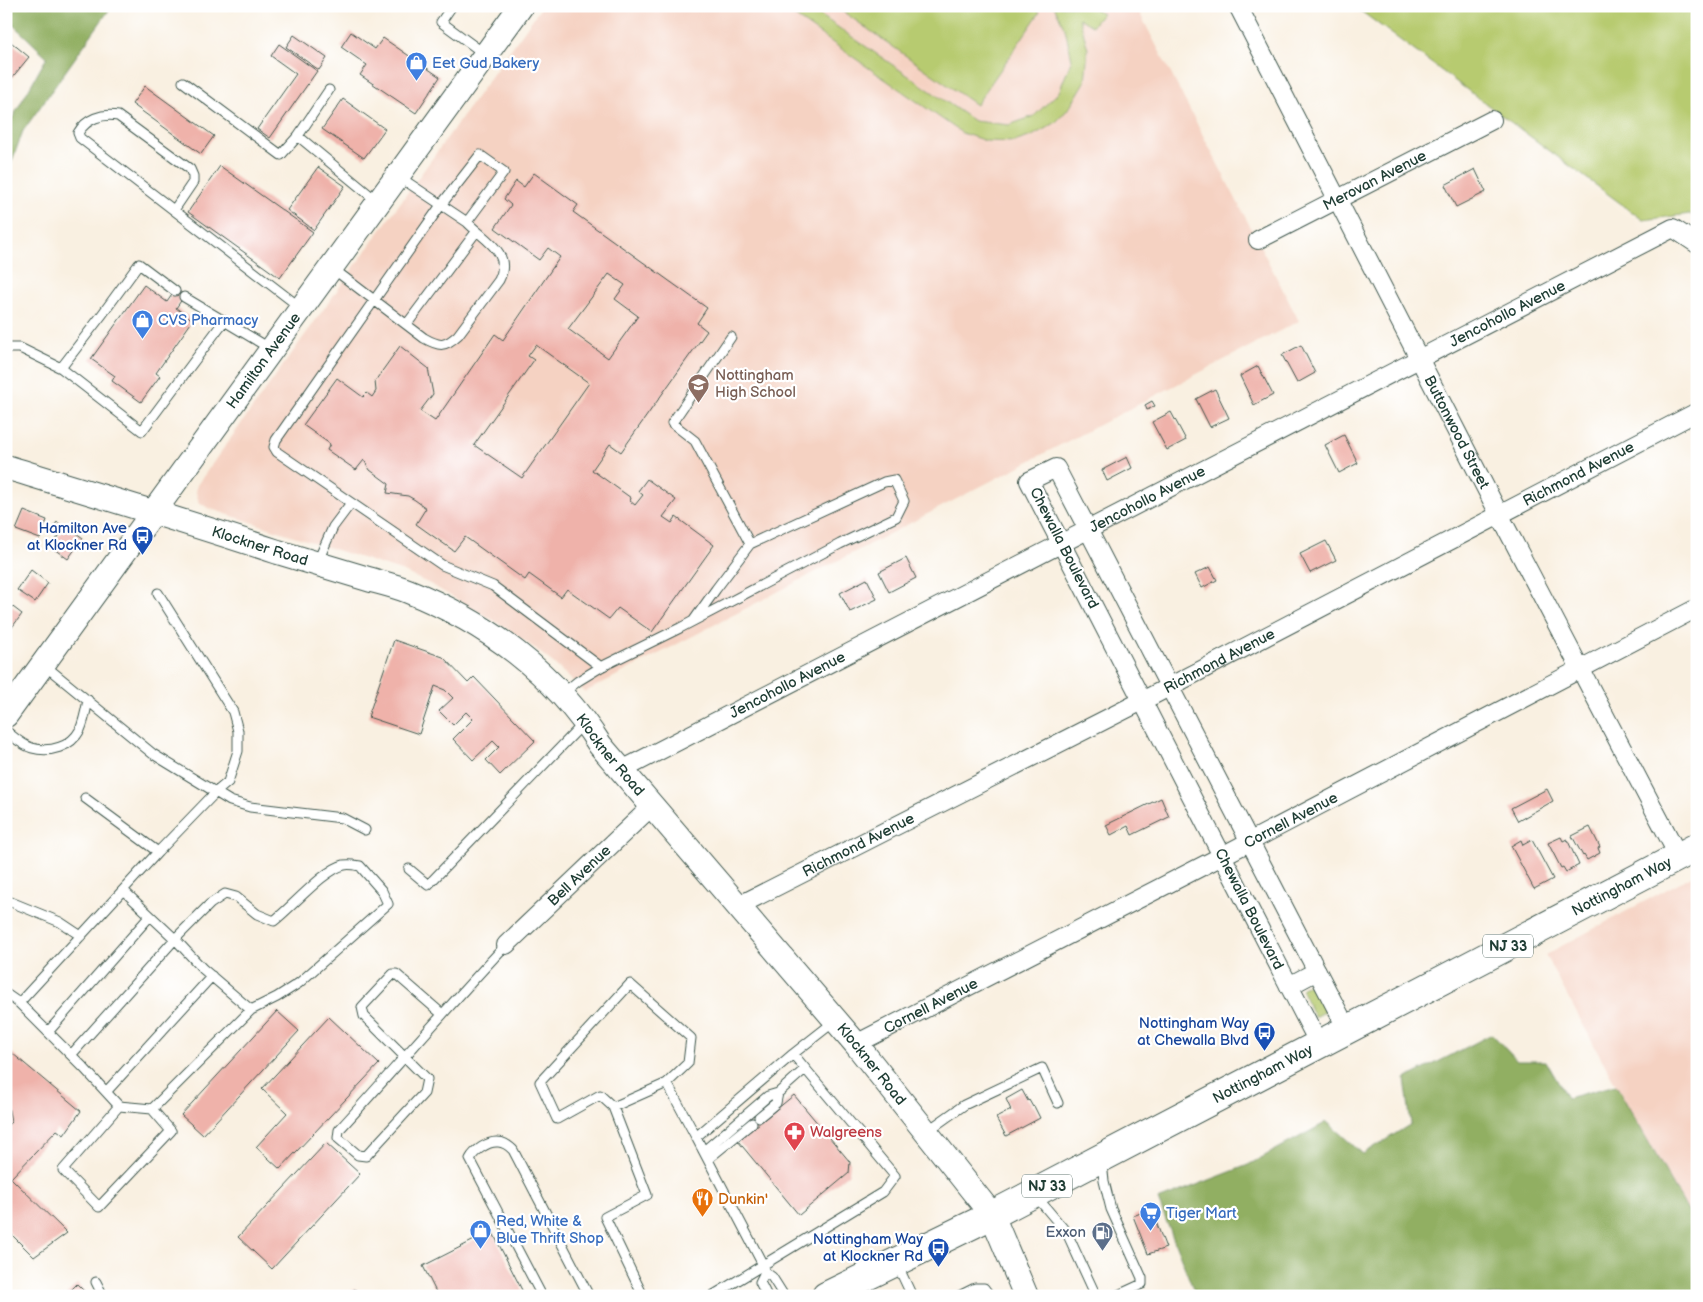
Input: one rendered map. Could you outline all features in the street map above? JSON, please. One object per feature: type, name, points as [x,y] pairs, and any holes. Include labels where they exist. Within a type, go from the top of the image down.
[{"type":"main road","name":"Hamilton Avenue","points":[[6,715],[521,6]]},
{"type":"main road","name":"Klockner Road","points":[[6,467],[316,564],[407,590],[441,606],[502,640],[523,656],[562,694],[586,721],[600,745],[856,1044],[992,1214],[1026,1296]]},
{"type":"main road","name":"Nottingham Way","points":[[841,1292],[896,1261],[1033,1193],[1688,855]]},
{"type":"street","name":"Buttonwood Street","points":[[1238,6],[1499,514],[1581,668],[1688,855]]},
{"type":"street","name":"Merovan Avenue","points":[[1258,240],[1492,120]]},
{"type":"street","name":"Jencohollo Avenue","points":[[622,770],[1673,228],[1697,244]]},
{"type":"street","name":"Richmond Avenue","points":[[738,906],[1142,701],[1697,412]]},
{"type":"street","name":"Chewalla Boulevard","points":[[1319,1044],[1029,482],[1047,472],[1056,468],[1348,1029]]},
{"type":"street","name":"Cornell Avenue","points":[[856,1044],[1222,856],[1697,608]]},
{"type":"street","name":"Bell Avenue","points":[[506,945],[652,806]]},
{"type":"street","points":[[1289,986],[1317,971]]},
{"type":"lane","points":[[452,6],[441,22],[486,55]]},
{"type":"lane","points":[[183,82],[281,155],[298,136],[329,90]]},
{"type":"lane","points":[[174,210],[193,182],[190,169],[118,116],[106,114],[83,124],[78,133],[80,138],[301,308]]},
{"type":"lane","points":[[298,136],[378,202]]},
{"type":"lane","points":[[467,222],[504,172],[480,154],[441,205],[276,440],[274,447],[277,452],[442,565],[493,586],[601,666]]},
{"type":"lane","points":[[331,267],[424,338],[434,344],[443,345],[451,342],[458,335],[499,280],[504,271],[503,262],[493,244],[476,232],[467,222],[398,176]]},
{"type":"lane","points":[[407,324],[476,232]]},
{"type":"lane","points":[[61,368],[102,316],[139,264],[175,291]]},
{"type":"lane","points":[[184,297],[271,349]]},
{"type":"lane","points":[[6,348],[20,348],[61,368],[142,431],[224,321]]},
{"type":"lane","points":[[731,337],[672,422],[695,441],[750,544]]},
{"type":"lane","points":[[562,694],[601,666],[694,620],[840,544],[896,517],[904,501],[894,480],[884,482],[750,544],[694,620]]},
{"type":"lane","points":[[316,564],[333,527],[351,503]]},
{"type":"lane","points":[[19,1003],[158,852],[228,782],[238,751],[238,732],[235,718],[158,592]]},
{"type":"lane","points":[[43,664],[153,754],[230,801],[250,807],[342,818],[365,830]]},
{"type":"lane","points":[[6,731],[18,741],[33,748],[48,750],[66,745],[75,738],[80,730],[88,700]]},
{"type":"lane","points":[[409,869],[428,885],[586,721]]},
{"type":"lane","points":[[85,798],[158,852]]},
{"type":"lane","points":[[71,1055],[175,939],[210,904],[225,894],[236,897],[257,914],[274,921],[326,874],[344,865],[360,866],[382,891],[388,904],[299,983],[251,1010],[152,1109]]},
{"type":"lane","points":[[123,890],[175,939],[202,969],[251,1010]]},
{"type":"lane","points":[[6,900],[60,922],[81,936]]},
{"type":"lane","points":[[48,1032],[150,916]]},
{"type":"lane","points":[[442,1014],[396,974],[393,974],[362,1007],[364,1016],[405,1058],[427,1079],[424,1093],[366,1156],[358,1155],[338,1138],[339,1130],[405,1058],[442,1014],[506,945]]},
{"type":"lane","points":[[106,1092],[212,976]]},
{"type":"lane","points":[[612,1107],[667,1083],[688,1063],[691,1038],[630,984],[540,1082],[557,1119],[600,1095],[612,1107],[647,1195],[605,1218],[643,1296]]},
{"type":"lane","points":[[6,994],[19,1003],[119,1106],[152,1109],[172,1131],[99,1207],[63,1170],[119,1106]]},
{"type":"lane","points":[[696,1137],[793,1054],[835,1021]]},
{"type":"lane","points":[[712,1296],[764,1268],[883,1192],[895,1176],[793,1054]]},
{"type":"lane","points":[[926,1132],[964,1104],[1042,1068],[1058,1104]]},
{"type":"lane","points":[[706,1155],[768,1096],[778,1093],[805,1069]]},
{"type":"lane","points":[[667,1083],[764,1268],[784,1296]]},
{"type":"lane","points":[[759,1117],[776,1103],[778,1093]]},
{"type":"lane","points":[[706,1155],[752,1123]]},
{"type":"lane","points":[[542,1296],[470,1159],[473,1153],[485,1146],[497,1142],[508,1145],[513,1150],[589,1296]]},
{"type":"lane","points":[[1102,1156],[1104,1181],[1111,1209],[1142,1278],[1142,1284],[1116,1296]]},
{"type":"lane","points":[[1033,1193],[1067,1233],[1096,1296]]},
{"type":"lane","points":[[896,1261],[912,1296]]},
{"type":"lane","points":[[764,1268],[760,1282],[767,1296]]},
{"type":"lane","points":[[96,1282],[103,1296]]},
{"type":"lane","points":[[960,1296],[975,1288],[984,1288],[990,1296]]},
{"type":"shaded area","name":"Nottingham High School","points":[[542,6],[1136,6],[1299,321],[585,692],[525,641],[500,624],[430,584],[404,572],[208,508],[199,502],[196,493],[197,485]]},
{"type":"shaded area","points":[[1697,873],[1697,1227],[1545,955]]},
{"type":"green space","points":[[6,6],[112,6],[23,131],[6,177],[6,129],[47,57],[6,18]]},
{"type":"green space","points":[[780,6],[807,6],[974,121],[1009,125],[1034,116],[1059,92],[1072,59],[1065,29],[1054,6],[1091,6],[1102,14],[1092,26],[1079,18],[1088,49],[1085,82],[1070,107],[1055,123],[1032,136],[1014,142],[986,141],[962,133]]},
{"type":"green space","points":[[835,6],[1031,6],[1040,12],[976,105]]},
{"type":"green space","points":[[1354,6],[1697,6],[1697,218],[1690,214],[1643,220]]},
{"type":"green space","points":[[1311,983],[1326,1011],[1314,1017],[1301,989]]},
{"type":"green space","points":[[1492,1034],[1517,1061],[1546,1061],[1567,1098],[1616,1085],[1697,1227],[1697,1296],[1196,1296],[1158,1200],[1248,1165],[1327,1122],[1363,1154],[1411,1124],[1405,1079]]},
{"type":"building","points":[[351,32],[375,49],[383,38],[440,77],[416,113],[360,75],[367,65],[341,47]]},
{"type":"building","points":[[294,35],[327,58],[319,70],[286,47]]},
{"type":"building","points":[[6,38],[29,57],[6,85]]},
{"type":"building","points":[[279,44],[317,71],[270,138],[257,129],[296,74],[271,56]]},
{"type":"building","points":[[145,86],[214,136],[201,154],[132,104]]},
{"type":"building","points":[[343,99],[385,129],[364,158],[322,129]]},
{"type":"building","points":[[220,166],[313,232],[280,278],[188,212]]},
{"type":"building","points":[[318,167],[345,186],[314,230],[287,210]]},
{"type":"building","points":[[1475,169],[1486,192],[1456,207],[1445,185]]},
{"type":"building","points":[[534,173],[578,205],[573,212],[707,308],[697,323],[707,331],[621,452],[610,444],[592,470],[631,498],[630,501],[635,505],[643,495],[638,491],[647,479],[676,500],[663,517],[672,523],[676,517],[714,545],[652,632],[618,608],[609,619],[567,589],[561,597],[529,574],[525,580],[465,537],[454,551],[416,524],[426,508],[408,496],[387,493],[389,484],[370,470],[364,460],[356,470],[327,450],[330,444],[303,425],[337,378],[363,397],[367,393],[372,397],[376,391],[375,381],[400,346],[428,368],[433,394],[420,411],[435,421],[495,334],[503,340],[560,257],[548,248],[539,260],[495,228],[511,205],[504,199],[516,181],[524,187]],"holes":[[[609,274],[625,285],[615,299],[638,316],[608,358],[568,329]],[[536,345],[589,383],[522,478],[474,445],[534,360],[528,356]]]},
{"type":"building","name":"CVS Pharmacy","points":[[144,285],[167,302],[176,289],[185,295],[176,308],[193,320],[156,373],[160,376],[141,402],[112,381],[115,376],[91,359]]},
{"type":"building","points":[[1301,345],[1315,373],[1297,383],[1282,355]]},
{"type":"building","points":[[1258,366],[1273,395],[1254,405],[1240,376]]},
{"type":"building","points":[[1215,389],[1229,418],[1210,427],[1196,399]]},
{"type":"building","points":[[1152,401],[1155,406],[1147,410],[1145,405]]},
{"type":"building","points":[[1171,412],[1186,440],[1167,450],[1152,422]]},
{"type":"building","points":[[1344,435],[1358,463],[1339,473],[1325,445]]},
{"type":"building","points":[[1127,457],[1132,468],[1107,481],[1102,470]]},
{"type":"building","points":[[24,511],[47,520],[40,539],[16,530]]},
{"type":"building","points":[[57,522],[63,526],[59,532],[53,527]]},
{"type":"building","points":[[66,526],[83,538],[68,559],[51,547]]},
{"type":"building","points":[[1326,541],[1336,560],[1310,573],[1300,554]]},
{"type":"building","points":[[906,558],[916,578],[889,592],[879,572]]},
{"type":"building","points":[[1210,567],[1217,580],[1202,588],[1195,574]]},
{"type":"building","points":[[31,570],[48,583],[35,602],[17,590]]},
{"type":"building","points":[[867,579],[877,599],[850,612],[840,593]]},
{"type":"building","points":[[9,604],[22,614],[10,630],[6,628],[6,609]]},
{"type":"building","points":[[394,640],[443,657],[468,683],[474,677],[535,741],[500,775],[486,760],[499,747],[493,741],[473,760],[453,739],[473,719],[466,712],[453,725],[439,711],[453,698],[445,690],[435,686],[419,734],[368,717]]},
{"type":"building","points":[[1547,789],[1553,801],[1518,821],[1511,808]]},
{"type":"building","points":[[1161,798],[1169,817],[1132,835],[1128,826],[1111,835],[1106,825]]},
{"type":"building","points":[[1590,827],[1600,847],[1598,848],[1600,853],[1587,860],[1572,836]]},
{"type":"building","points":[[1561,837],[1563,841],[1567,839],[1579,865],[1566,872],[1563,867],[1561,868],[1548,843]]},
{"type":"building","points":[[1521,840],[1523,845],[1532,840],[1553,879],[1534,889],[1511,846]]},
{"type":"building","points":[[277,1011],[299,1031],[203,1135],[181,1115]]},
{"type":"building","points":[[329,1017],[379,1064],[280,1169],[256,1147],[287,1113],[262,1089]]},
{"type":"building","points":[[6,1048],[81,1111],[64,1135],[57,1130],[11,1178],[67,1233],[34,1257],[6,1229],[6,1127],[11,1122],[6,1094]]},
{"type":"building","points":[[1022,1090],[1040,1118],[1006,1136],[996,1118],[1011,1110],[1006,1099]]},
{"type":"building","name":"Walgreens","points":[[794,1095],[850,1162],[849,1173],[799,1215],[738,1141]]},
{"type":"building","points":[[326,1143],[360,1174],[272,1269],[238,1237]]},
{"type":"building","name":"Tiger Mart","points":[[1151,1209],[1166,1248],[1148,1254],[1133,1216]]},
{"type":"building","name":"Red, White & Blue Thrift Shop","points":[[492,1231],[525,1296],[438,1296],[423,1266]]},
{"type":"building","points":[[77,1284],[89,1296],[65,1296]]},
{"type":"building","points":[[355,1289],[359,1296],[343,1296]]},
{"type":"place","name":"Eet Gud Bakery","points":[[416,82]]},
{"type":"place","name":"CVS Pharmacy","points":[[142,339]]},
{"type":"place","name":"Nottingham High School","points":[[699,403]]},
{"type":"place","name":"Hamilton Ave at Klockner Rd","points":[[143,556]]},
{"type":"place","name":"Nottingham Way at Chewalla Blvd","points":[[1265,1051]]},
{"type":"place","name":"Walgreens","points":[[794,1151]]},
{"type":"place","name":"Dunkin'","points":[[702,1218]]},
{"type":"place","name":"Tiger Mart","points":[[1150,1232]]},
{"type":"place","name":"Red, White & Blue Thrift Shop","points":[[480,1249]]},
{"type":"place","name":"Exxon","points":[[1102,1251]]},
{"type":"place","name":"Nottingham Way at Klockner Rd","points":[[939,1267]]}]
